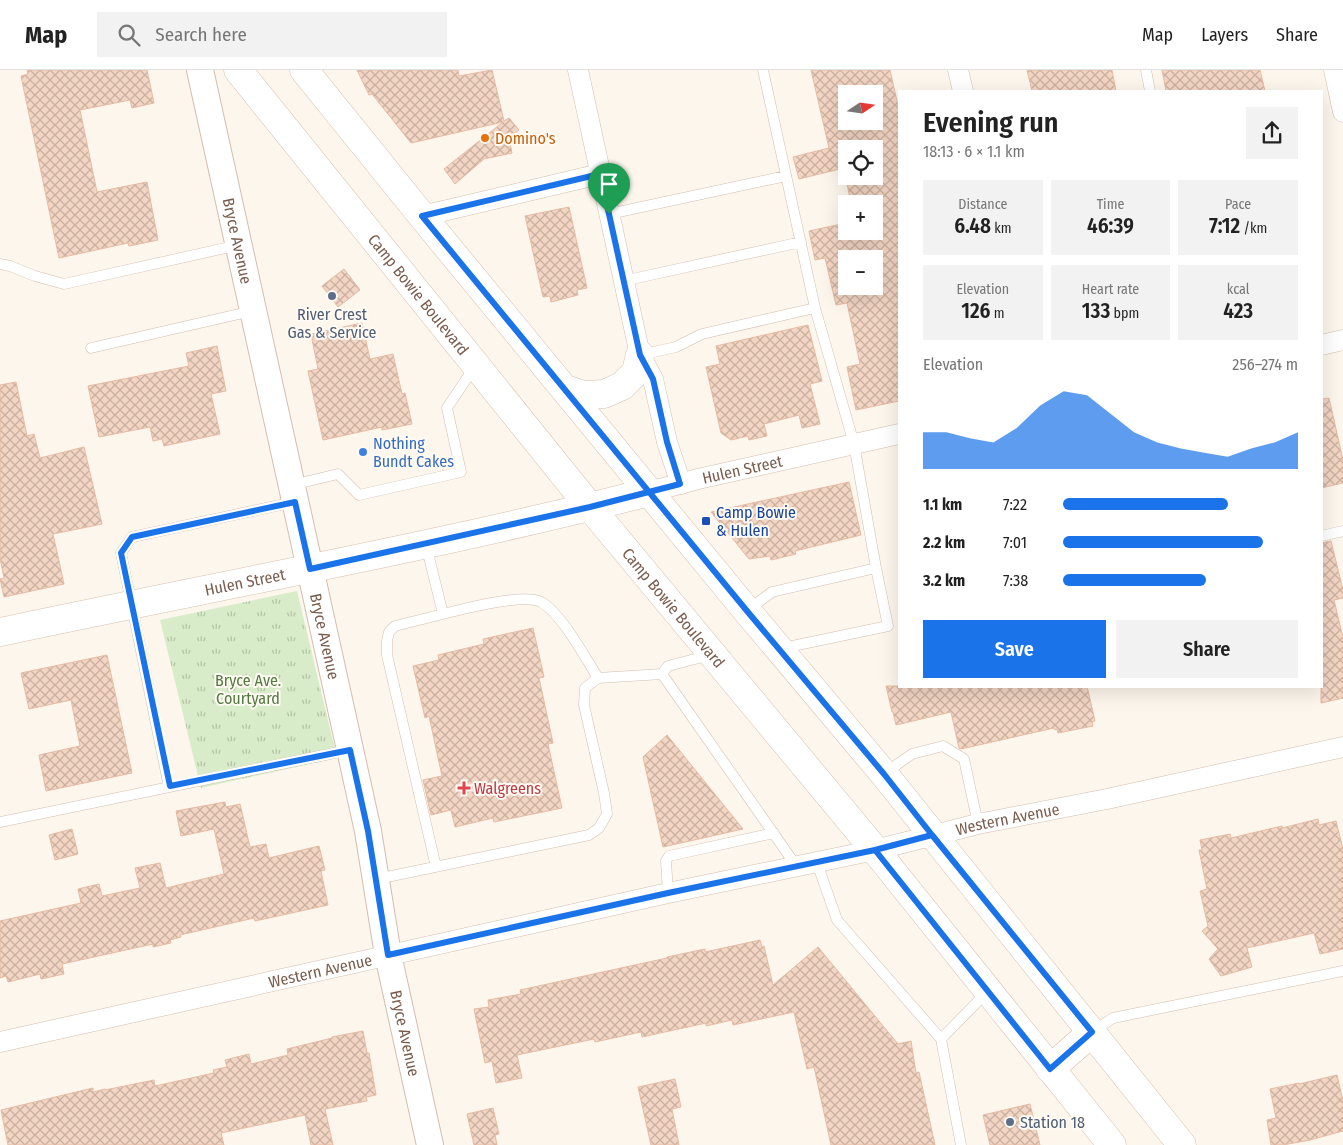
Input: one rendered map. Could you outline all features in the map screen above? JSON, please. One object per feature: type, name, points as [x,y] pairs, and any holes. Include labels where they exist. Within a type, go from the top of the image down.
[{"type":"main road","name":"Camp Bowie Boulevard","points":[[238,70],[590,507],[875,850],[1112,1145]]},
{"type":"main road","points":[[304,70],[747,611],[884,774],[1182,1145]]},
{"type":"main road","points":[[565,389],[584,395],[604,394],[622,386],[636,372],[640,355]]},
{"type":"main road","name":"Hulen Street","points":[[0,632],[426,544],[649,492]]},
{"type":"main road","points":[[1050,1069],[1092,1032]]},
{"type":"street","name":"Bryce Avenue","points":[[200,70],[368,831],[388,955],[430,1145]]},
{"type":"street","points":[[578,70],[640,355],[653,379],[667,442],[680,484]]},
{"type":"street","points":[[958,70],[962,90]]},
{"type":"street","points":[[1334,70],[1343,112]]},
{"type":"street","points":[[422,216],[600,174]]},
{"type":"street","points":[[1323,345],[1343,340]]},
{"type":"street","name":"Hulen Street","points":[[649,492],[898,434]]},
{"type":"street","name":"Western Avenue","points":[[0,1042],[668,893],[817,863],[978,824],[1107,799],[1343,747]]},
{"type":"lane","points":[[763,70],[815,308],[854,444],[888,626],[779,649]]},
{"type":"lane","points":[[1146,70],[1150,90]]},
{"type":"lane","points":[[609,214],[786,176]]},
{"type":"lane","points":[[623,281],[801,242]]},
{"type":"lane","points":[[0,264],[64,284],[239,244]]},
{"type":"lane","points":[[640,355],[676,347],[702,334],[815,308]]},
{"type":"lane","points":[[90,348],[253,310]]},
{"type":"lane","points":[[170,786],[121,553],[132,537],[293,493],[338,474],[359,495],[461,472],[447,408],[476,365]]},
{"type":"lane","points":[[1323,536],[1343,531]]},
{"type":"lane","points":[[426,544],[443,614]]},
{"type":"lane","points":[[747,611],[772,592],[876,568]]},
{"type":"lane","points":[[436,867],[387,654],[386,641],[389,632],[395,626],[470,607],[517,599],[540,602],[557,616],[598,678]]},
{"type":"lane","points":[[376,879],[588,835],[599,828],[606,814],[604,793],[584,704],[585,688],[598,678],[662,674],[668,666],[713,654]]},
{"type":"lane","points":[[662,674],[797,867]]},
{"type":"lane","points":[[884,774],[912,754],[943,746],[964,759],[978,824]]},
{"type":"lane","points":[[0,822],[350,750]]},
{"type":"lane","points":[[668,893],[666,861],[670,856],[774,833]]},
{"type":"lane","points":[[817,863],[837,920],[941,1038],[960,1145]]},
{"type":"lane","points":[[1092,1032],[1113,1018],[1343,971]]},
{"type":"lane","points":[[941,1038],[988,991]]},
{"type":"green space","name":"Bryce Ave. Courtyard","points":[[297,591],[337,758],[201,788],[160,620]]},
{"type":"building","points":[[27,70],[147,70],[154,103],[132,108],[130,100],[80,110],[97,192],[147,182],[158,240],[129,246],[128,243],[59,258],[21,76],[28,74]]},
{"type":"building","points":[[357,70],[458,70],[459,76],[492,70],[504,121],[509,118],[519,130],[509,138],[512,153],[484,159],[455,184],[444,169],[503,122],[411,143],[372,94],[369,95]]},
{"type":"building","points":[[811,70],[890,70],[898,106],[898,401],[856,410],[847,367],[860,364],[847,303],[836,305],[825,258],[815,260],[809,231],[838,225],[838,240],[883,240],[883,195],[849,195],[847,185],[883,185],[883,140],[838,140],[838,169],[799,179],[793,157],[829,148]]},
{"type":"building","points":[[1027,70],[1112,70],[1116,90],[1032,90]]},
{"type":"building","points":[[1162,70],[1260,70],[1265,90],[1166,90]]},
{"type":"building","points":[[569,207],[587,288],[577,290],[578,295],[551,302],[550,296],[543,297],[525,216]]},
{"type":"building","points":[[344,269],[360,290],[338,307],[322,286]]},
{"type":"building","points":[[362,323],[370,359],[393,354],[402,394],[405,393],[412,424],[382,430],[382,427],[323,440],[308,371],[318,369],[311,334]]},
{"type":"building","points":[[808,325],[822,381],[810,384],[820,424],[802,428],[799,415],[764,424],[767,436],[749,440],[748,436],[731,440],[721,433],[706,367],[720,364],[716,346]]},
{"type":"building","points":[[217,346],[226,391],[211,394],[220,434],[164,446],[162,439],[153,441],[150,427],[99,437],[88,386],[189,366],[186,353]]},
{"type":"building","points":[[16,382],[27,436],[34,434],[40,458],[84,447],[102,524],[53,534],[64,584],[4,597],[0,579],[4,578],[0,558],[0,385]]},
{"type":"building","points":[[1329,398],[1343,460],[1343,483],[1323,488],[1323,399]]},
{"type":"building","points":[[849,482],[861,535],[795,551],[796,554],[771,560],[770,556],[749,559],[711,512]]},
{"type":"building","points":[[1331,541],[1343,590],[1343,598],[1334,600],[1343,638],[1343,698],[1321,703],[1321,688],[1323,688],[1323,543]]},
{"type":"building","name":"Walgreens","points":[[533,628],[544,677],[539,678],[553,743],[548,744],[562,808],[494,822],[493,818],[455,827],[451,810],[431,815],[423,780],[442,776],[429,716],[425,718],[413,666],[439,660],[438,655],[484,644],[483,639]]},
{"type":"building","points":[[107,655],[132,773],[46,791],[39,755],[80,746],[71,700],[29,709],[21,673]]},
{"type":"building","points":[[886,686],[898,686],[898,688],[1087,688],[1095,721],[1092,722],[1093,726],[1058,733],[1057,729],[1055,730],[1054,728],[961,749],[959,748],[951,712],[896,725]]},
{"type":"building","points":[[667,735],[743,829],[663,847],[643,757]]},
{"type":"building","points":[[225,802],[226,807],[240,804],[250,847],[266,844],[269,858],[319,846],[325,870],[321,871],[328,905],[255,921],[254,918],[180,935],[181,937],[170,940],[171,943],[153,947],[153,944],[62,964],[64,974],[41,979],[40,974],[8,982],[6,976],[0,978],[0,921],[81,903],[78,889],[99,884],[102,896],[140,888],[135,868],[160,863],[166,888],[224,874],[214,829],[181,836],[176,811]]},
{"type":"building","points":[[1318,819],[1319,825],[1336,821],[1343,849],[1343,949],[1320,954],[1314,933],[1247,948],[1252,967],[1221,976],[1209,959],[1218,949],[1202,931],[1208,926],[1200,891],[1207,889],[1199,850],[1202,850],[1200,840],[1230,834],[1231,838]]},
{"type":"building","points":[[72,829],[78,854],[55,860],[49,835]]},
{"type":"building","points":[[760,940],[762,947],[764,946],[773,985],[818,947],[898,1044],[911,1041],[916,1073],[919,1072],[935,1145],[831,1145],[814,1067],[807,1069],[794,1012],[733,1025],[732,1020],[706,1026],[706,1023],[642,1037],[641,1032],[595,1042],[594,1039],[517,1055],[522,1078],[496,1083],[492,1061],[485,1063],[474,1009],[489,1007],[488,1000],[521,994],[520,990],[667,957],[705,949],[705,952]]},
{"type":"building","points":[[363,1031],[367,1053],[369,1053],[376,1095],[366,1097],[367,1101],[325,1109],[333,1145],[311,1145],[305,1115],[221,1133],[224,1145],[8,1145],[1,1110],[93,1088],[93,1092],[154,1080],[155,1086],[214,1073],[213,1070],[227,1067],[225,1060],[249,1054],[251,1064],[288,1055],[287,1049]]},
{"type":"building","points":[[1337,1075],[1343,1101],[1343,1131],[1310,1140],[1283,1145],[1271,1145],[1267,1120],[1276,1118],[1270,1089]]},
{"type":"building","points":[[675,1079],[681,1107],[672,1109],[679,1145],[651,1145],[638,1087]]},
{"type":"building","name":"Station 18","points":[[1030,1104],[1040,1145],[990,1145],[983,1115]]},
{"type":"building","points":[[493,1108],[499,1134],[495,1135],[497,1145],[474,1145],[467,1114]]},
{"type":"place","name":"Domino's","points":[[485,138]]},
{"type":"place","name":"River Crest Gas & Service","points":[[332,296]]},
{"type":"place","name":"Nothing Bundt Cakes","points":[[363,452]]},
{"type":"place","name":"Camp Bowie & Hulen","points":[[706,521]]},
{"type":"place","name":"Walgreens","points":[[464,788]]},
{"type":"place","name":"Station 18","points":[[1010,1122]]},
{"type":"route","points":[[609,214],[600,174],[422,216],[596,426],[649,492],[747,611],[884,774],[932,835],[875,850],[1050,1069],[1092,1032],[932,835],[875,850],[668,893],[388,955],[368,831],[350,750],[170,786],[121,553],[132,537],[295,502],[310,569],[590,507],[649,492],[680,484],[667,442],[653,379],[640,355],[609,214]]}]
